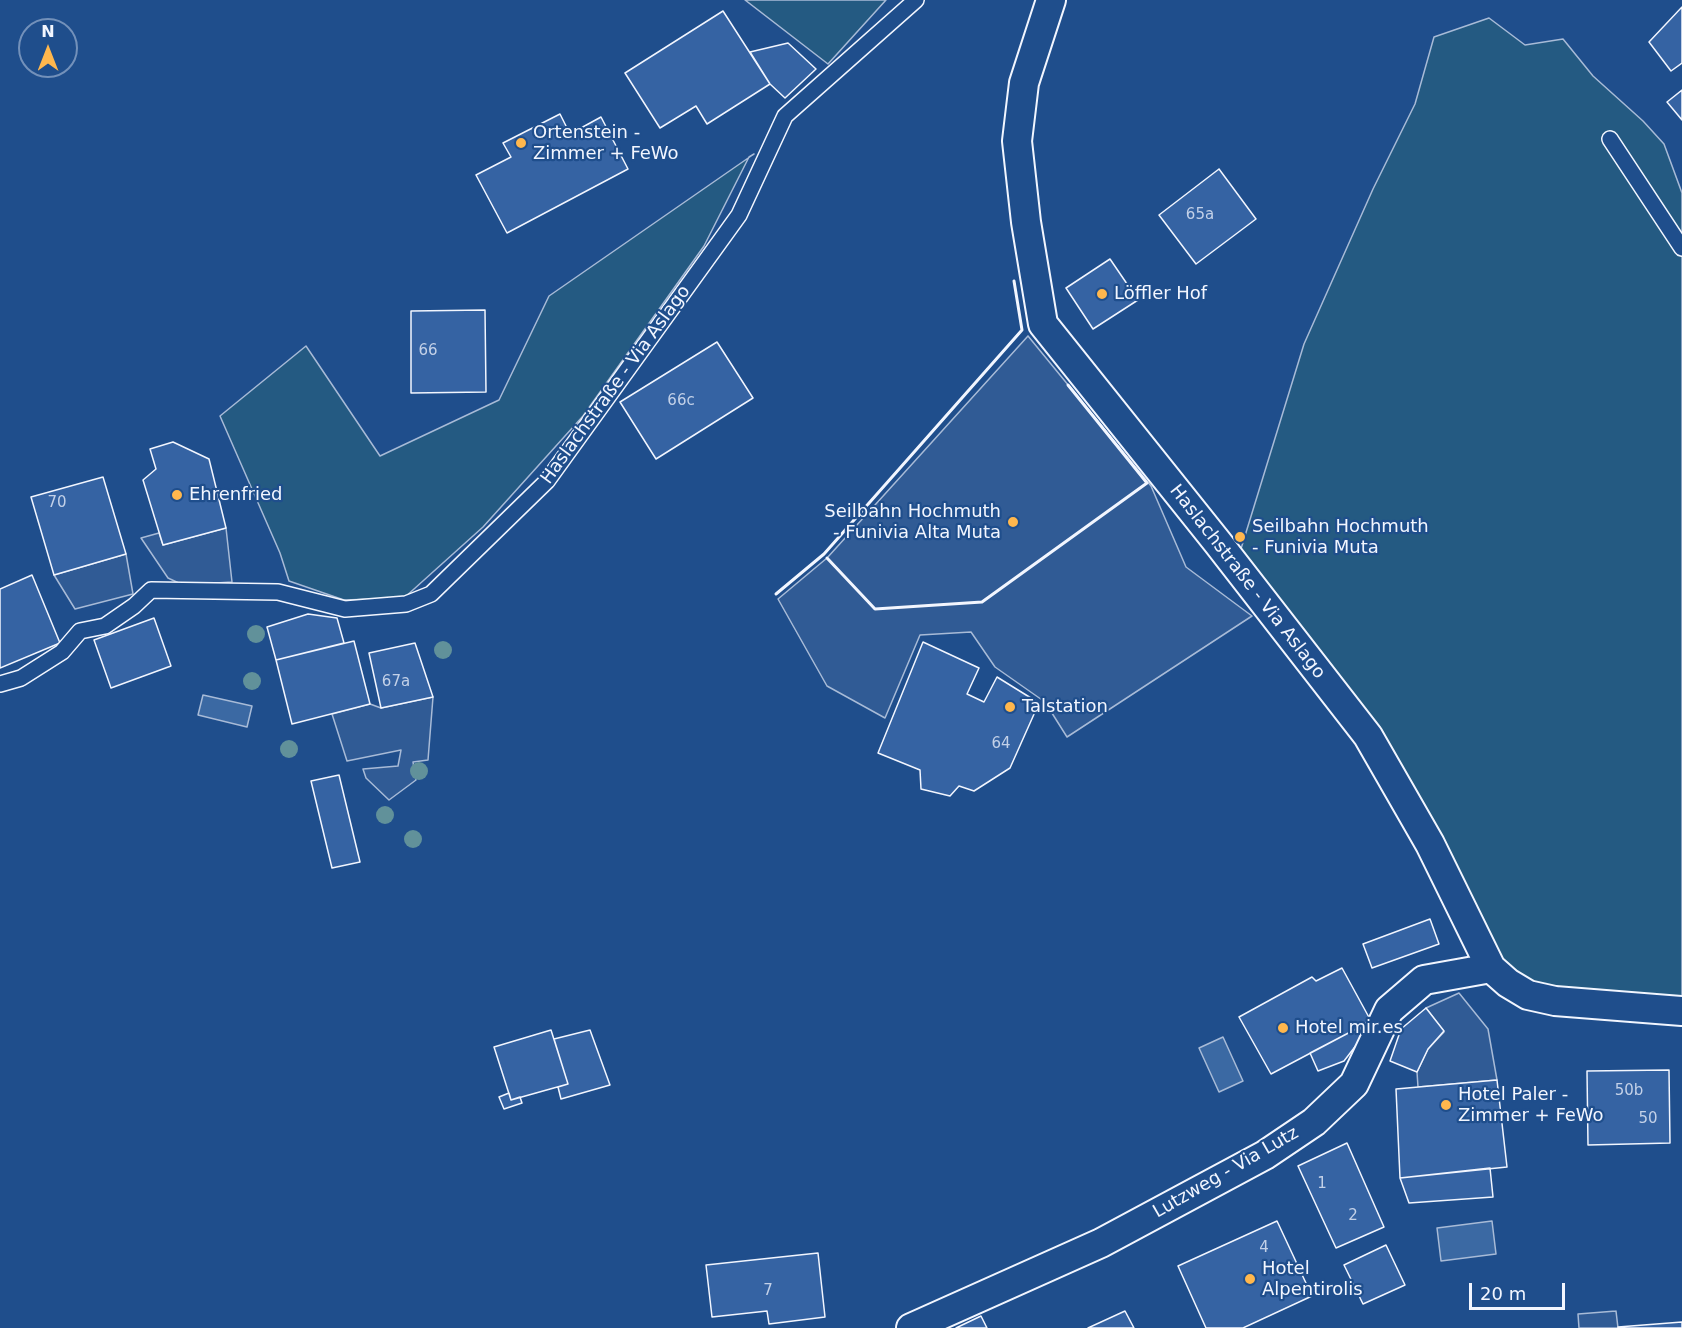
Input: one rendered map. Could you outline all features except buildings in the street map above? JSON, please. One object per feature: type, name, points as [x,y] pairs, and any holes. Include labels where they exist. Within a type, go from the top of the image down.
[{"type":"street","name":"Haslachstraße - Via Aslago","points":[[1051,0],[1024,83],[1017,141],[1029,244],[1043,324],[1236,565],[1368,736],[1430,844],[1491,968],[1508,983],[1527,995],[1555,1001],[1682,1011]]},
{"type":"street","name":"Lutzweg - Via Lutz","points":[[911,1328],[1101,1243],[1264,1155],[1314,1122],[1354,1084],[1389,1010],[1424,980],[1491,968]]},
{"type":"lane","name":"Haslachstraße - Via Aslago","points":[[0,684],[21,678],[62,652],[80,631],[105,626],[134,606],[151,590],[278,592],[345,609],[406,604],[431,594],[547,481],[739,215],[785,116],[916,0]]},
{"type":"lane","points":[[1610,139],[1682,248]]},
{"type":"shaded area","points":[[745,0],[886,0],[828,64]]},
{"type":"shaded area","points":[[1489,18],[1525,45],[1563,39],[1593,76],[1643,121],[1664,144],[1682,193],[1682,1011],[1508,983],[1430,844],[1236,565],[1304,344],[1373,189],[1415,104],[1434,37]]},
{"type":"shaded area","points":[[749,158],[704,246],[583,416],[483,527],[404,598],[344,600],[289,581],[280,553],[220,416],[306,346],[380,456],[499,400],[549,296]]},
{"type":"shaded area","name":"Seilbahn Hochmuth - Funivia Alta Muta","points":[[1028,336],[1151,486],[1186,567],[1252,616],[1067,737],[1045,702],[995,667],[971,632],[920,635],[885,718],[827,686],[778,599],[827,558]]},
{"type":"shaded area","points":[[226,528],[232,582],[183,585],[168,578],[141,538],[159,533],[163,545]]},
{"type":"shaded area","points":[[126,554],[133,594],[75,609],[54,575]]},
{"type":"shaded area","points":[[203,695],[252,706],[247,727],[198,715]]},
{"type":"shaded area","points":[[433,697],[428,760],[413,762],[416,780],[389,800],[366,778],[363,769],[398,766],[401,750],[347,761],[332,714],[370,704],[381,708]]},
{"type":"shaded area","points":[[1459,993],[1488,1029],[1497,1080],[1418,1087],[1417,1072],[1428,1049],[1444,1032],[1426,1008]]},
{"type":"shaded area","points":[[1223,1037],[1243,1081],[1219,1092],[1199,1048]]},
{"type":"shaded area","points":[[1492,1221],[1496,1254],[1441,1261],[1437,1228]]},
{"type":"shaded area","points":[[1616,1311],[1618,1328],[1579,1328],[1578,1314]]},
{"type":"wall","points":[[776,594],[824,554],[1022,330],[1014,281]]},
{"type":"wall","points":[[827,558],[875,609],[982,602],[1147,483],[1068,385]]},
{"type":"place","name":"Ortenstein - Zimmer + FeWo","points":[[521,143]]},
{"type":"place","name":"Löffler Hof","points":[[1102,294]]},
{"type":"place","name":"Ehrenfried","points":[[177,495]]},
{"type":"place","name":"Seilbahn Hochmuth - Funivia Alta Muta","points":[[1013,522]]},
{"type":"place","name":"Seilbahn Hochmuth - Funivia Muta","points":[[1240,537]]},
{"type":"place","name":"Talstation","points":[[1010,707]]},
{"type":"place","name":"Hotel mir.es","points":[[1283,1028]]},
{"type":"place","name":"Hotel Paler - Zimmer + FeWo","points":[[1446,1105]]},
{"type":"place","name":"Hotel Alpentirolis","points":[[1250,1279]]}]
